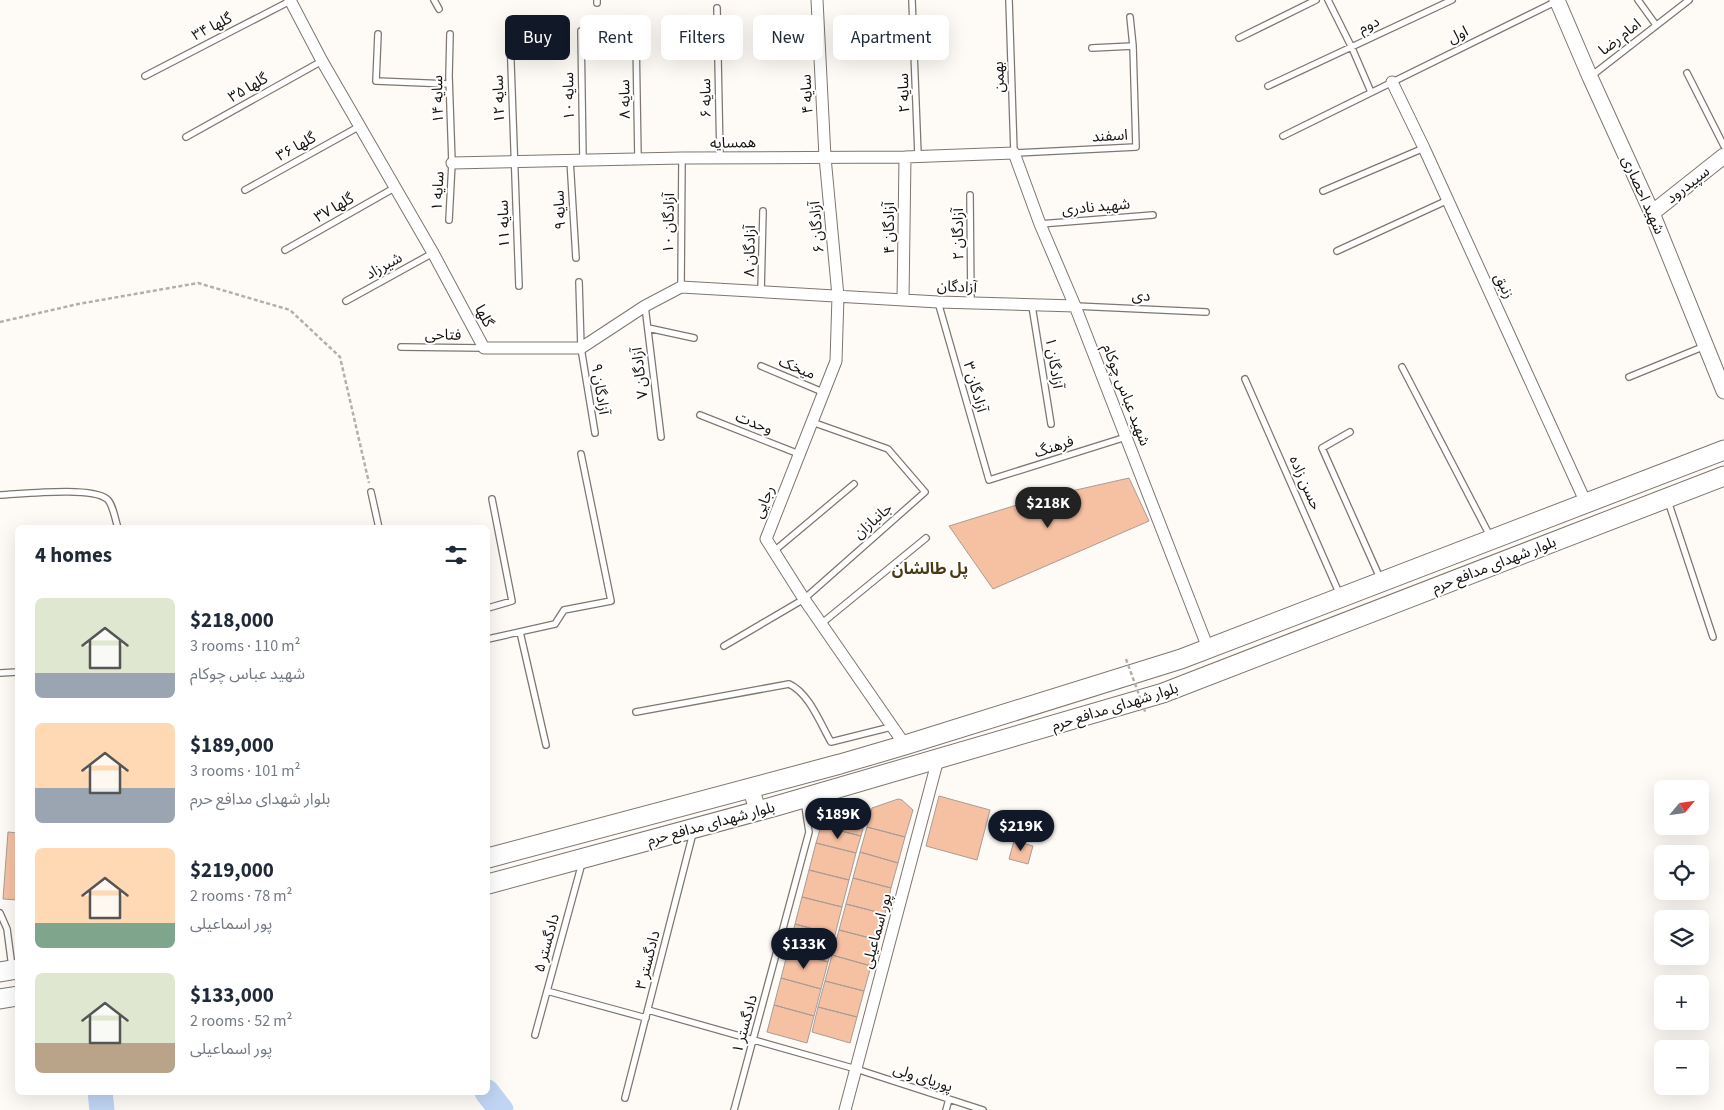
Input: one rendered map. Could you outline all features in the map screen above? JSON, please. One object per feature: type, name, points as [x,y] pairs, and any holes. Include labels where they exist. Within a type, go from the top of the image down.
[{"type":"main road","name":"بلوار شهدای مدافع حرم","points":[[490,857],[751,789],[905,745],[1181,658],[1724,450]]},
{"type":"main road","name":"بلوار شهدای مدافع حرم","points":[[490,883],[804,798],[1163,693],[1724,476]]},
{"type":"main road","points":[[751,789],[758,811]]},
{"type":"main road","points":[[0,999],[15,996]]},
{"type":"street","name":"گلها","points":[[291,0],[322,60],[396,187],[484,348],[581,348]]},
{"type":"street","name":"سایه ۴","points":[[817,0],[825,157]]},
{"type":"street","name":"شهید احصاری","points":[[1557,0],[1652,213],[1724,391]]},
{"type":"street","name":"زنبق","points":[[1392,82],[1586,503]]},
{"type":"street","name":"همسایه","points":[[452,163],[682,158],[905,157],[918,155],[1014,153]]},
{"type":"street","name":"شهید عباس چوکام","points":[[1014,153],[1040,224],[1075,306],[1208,648]]},
{"type":"street","name":"سپیدرود","points":[[1652,213],[1724,156]]},
{"type":"street","name":"آزادگان ۶","points":[[825,157],[838,296]]},
{"type":"street","name":"آزادگان ۴","points":[[903,300],[905,157]]},
{"type":"street","points":[[581,348],[645,306],[681,287],[838,296]]},
{"type":"street","name":"آزادگان","points":[[838,296],[1032,306],[1075,306]]},
{"type":"street","name":"رجایی","points":[[838,296],[836,361],[766,539],[804,599],[905,745]]},
{"type":"street","name":"پور اسماعیلی","points":[[845,1110],[938,759]]},
{"type":"lane","name":"گلها ۳۴","points":[[144,76],[291,0]]},
{"type":"lane","points":[[434,0],[439,9]]},
{"type":"lane","name":"سایه ۲","points":[[912,0],[918,155]]},
{"type":"lane","name":"بهمن","points":[[1009,0],[1014,153]]},
{"type":"lane","points":[[1239,38],[1316,0]]},
{"type":"lane","points":[[1328,0],[1371,92]]},
{"type":"lane","name":"دوم","points":[[1268,86],[1452,0]]},
{"type":"lane","name":"اول","points":[[1283,136],[1557,0]]},
{"type":"lane","points":[[1638,0],[1656,25]]},
{"type":"lane","name":"امام رضا","points":[[1590,77],[1689,0]]},
{"type":"lane","name":"سایه ۶","points":[[717,8],[720,158]]},
{"type":"lane","name":"اسفند","points":[[1014,153],[1136,147],[1133,46],[1130,17]]},
{"type":"lane","points":[[378,34],[376,82],[449,84]]},
{"type":"lane","name":"سایه ۱۴","points":[[450,34],[449,84],[452,163]]},
{"type":"lane","points":[[1092,48],[1133,46]]},
{"type":"lane","name":"گلها ۳۵","points":[[186,138],[322,60]]},
{"type":"lane","name":"سایه ۱۲","points":[[511,60],[514,161]]},
{"type":"lane","name":"سایه ۱۰","points":[[581,60],[583,160]]},
{"type":"lane","name":"سایه ۸","points":[[636,60],[638,159]]},
{"type":"lane","points":[[1688,73],[1724,146]]},
{"type":"lane","name":"گلها ۳۶","points":[[244,190],[360,126]]},
{"type":"lane","points":[[1323,191],[1424,148]]},
{"type":"lane","name":"آزادگان ۱۰","points":[[681,287],[682,158]]},
{"type":"lane","name":"سایه ۹","points":[[570,160],[576,258]]},
{"type":"lane","name":"سایه ۱۱","points":[[514,161],[519,286]]},
{"type":"lane","name":"سایه ۱","points":[[449,220],[452,163]]},
{"type":"lane","name":"گلها ۳۷","points":[[285,250],[396,187]]},
{"type":"lane","name":"آزادگان ۲","points":[[970,195],[971,303]]},
{"type":"lane","points":[[1337,251],[1448,200]]},
{"type":"lane","name":"آزادگان ۸","points":[[761,292],[763,211]]},
{"type":"lane","name":"شهید نادری","points":[[1040,224],[1153,215]]},
{"type":"lane","name":"شیرزاد","points":[[346,300],[433,253]]},
{"type":"lane","name":"آزادگان ۹","points":[[579,282],[581,348],[595,433]]},
{"type":"lane","name":"آزادگان ۳","points":[[938,302],[989,480]]},
{"type":"lane","name":"آزادگان ۷","points":[[645,306],[661,437]]},
{"type":"lane","name":"آزادگان ۱","points":[[1032,306],[1051,424]]},
{"type":"lane","name":"دی","points":[[1075,306],[1206,312]]},
{"type":"lane","points":[[648,328],[694,338]]},
{"type":"lane","points":[[1629,376],[1706,346]]},
{"type":"lane","name":"فتاحی","points":[[400,347],[484,348]]},
{"type":"lane","name":"میخک","points":[[761,366],[824,392]]},
{"type":"lane","points":[[1402,367],[1491,540]]},
{"type":"lane","name":"حسن زاده","points":[[1246,379],[1341,597]]},
{"type":"lane","name":"وحدت","points":[[700,416],[799,454]]},
{"type":"lane","name":"جانبازان","points":[[724,646],[804,599],[924,492],[888,448],[812,422]]},
{"type":"lane","points":[[1350,432],[1322,448],[1382,581]]},
{"type":"lane","name":"فرهنگ","points":[[989,480],[1126,437]]},
{"type":"lane","points":[[490,639],[555,624],[564,610],[611,601],[581,454]]},
{"type":"lane","points":[[774,552],[854,484]]},
{"type":"lane","points":[[0,495],[85,492],[101,495],[109,500],[117,525]]},
{"type":"lane","points":[[372,492],[378,525]]},
{"type":"lane","points":[[490,607],[512,601],[492,499]]},
{"type":"lane","points":[[1667,499],[1713,637]]},
{"type":"lane","points":[[821,624],[926,538]]},
{"type":"lane","points":[[520,632],[546,745]]},
{"type":"lane","points":[[0,673],[15,672]]},
{"type":"lane","points":[[636,712],[790,684],[805,696],[831,742],[891,726]]},
{"type":"lane","name":"دادگستر ۱","points":[[734,1110],[809,832],[804,798]]},
{"type":"lane","name":"دادگستر ۳","points":[[625,1098],[694,828]]},
{"type":"lane","name":"دادگستر ۵","points":[[535,1035],[583,858]]},
{"type":"lane","points":[[0,912],[7,928],[10,970]]},
{"type":"lane","points":[[547,990],[646,1018]]},
{"type":"lane","name":"پوریای ولی","points":[[648,1010],[856,1069],[983,1110]]},
{"type":"lane","points":[[946,1110],[949,1099]]},
{"type":"path","points":[[0,322],[78,304],[198,283],[290,310],[340,357],[372,492]]},
{"type":"path","points":[[1126,658],[1146,714]]},
{"type":"building","points":[[1129,478],[1149,521],[993,589],[949,526],[1036,499]]},
{"type":"building","points":[[939,796],[990,810],[977,860],[926,846]]},
{"type":"building","points":[[898,799],[902,800],[913,810],[905,837],[867,827],[872,808]]},
{"type":"building","points":[[868,810],[861,836],[821,826]]},
{"type":"building","points":[[821,826],[861,836],[856,853],[816,843]]},
{"type":"building","points":[[867,827],[905,837],[898,863],[860,852]]},
{"type":"building","points":[[8,832],[15,833],[15,900],[3,899]]},
{"type":"building","points":[[1014,841],[1033,846],[1028,864],[1009,859]]},
{"type":"building","points":[[816,843],[856,853],[849,880],[809,870]]},
{"type":"building","points":[[860,852],[898,863],[891,888],[853,878]]},
{"type":"building","points":[[809,870],[849,880],[842,907],[802,897]]},
{"type":"building","points":[[853,878],[891,888],[885,914],[846,904]]},
{"type":"building","points":[[802,897],[842,907],[835,935],[795,924]]},
{"type":"building","points":[[846,904],[885,914],[878,940],[839,930]]},
{"type":"building","points":[[795,924],[835,935],[828,962],[788,951]]},
{"type":"building","points":[[839,930],[878,940],[871,966],[832,955]]},
{"type":"building","points":[[788,951],[828,962],[821,989],[781,978]]},
{"type":"building","points":[[832,955],[871,966],[864,991],[825,981]]},
{"type":"building","points":[[781,978],[821,989],[814,1016],[774,1005]]},
{"type":"building","points":[[825,981],[864,991],[857,1017],[818,1007]]},
{"type":"building","points":[[774,1005],[814,1016],[807,1043],[767,1032]]},
{"type":"building","points":[[818,1007],[857,1017],[850,1043],[812,1032]]},
{"type":"waterway","points":[[100,1095],[102,1110]]},
{"type":"waterway","points":[[489,1095],[501,1110]]},
{"type":"district","name":"پل طالشان","points":[[930,569]]}]
